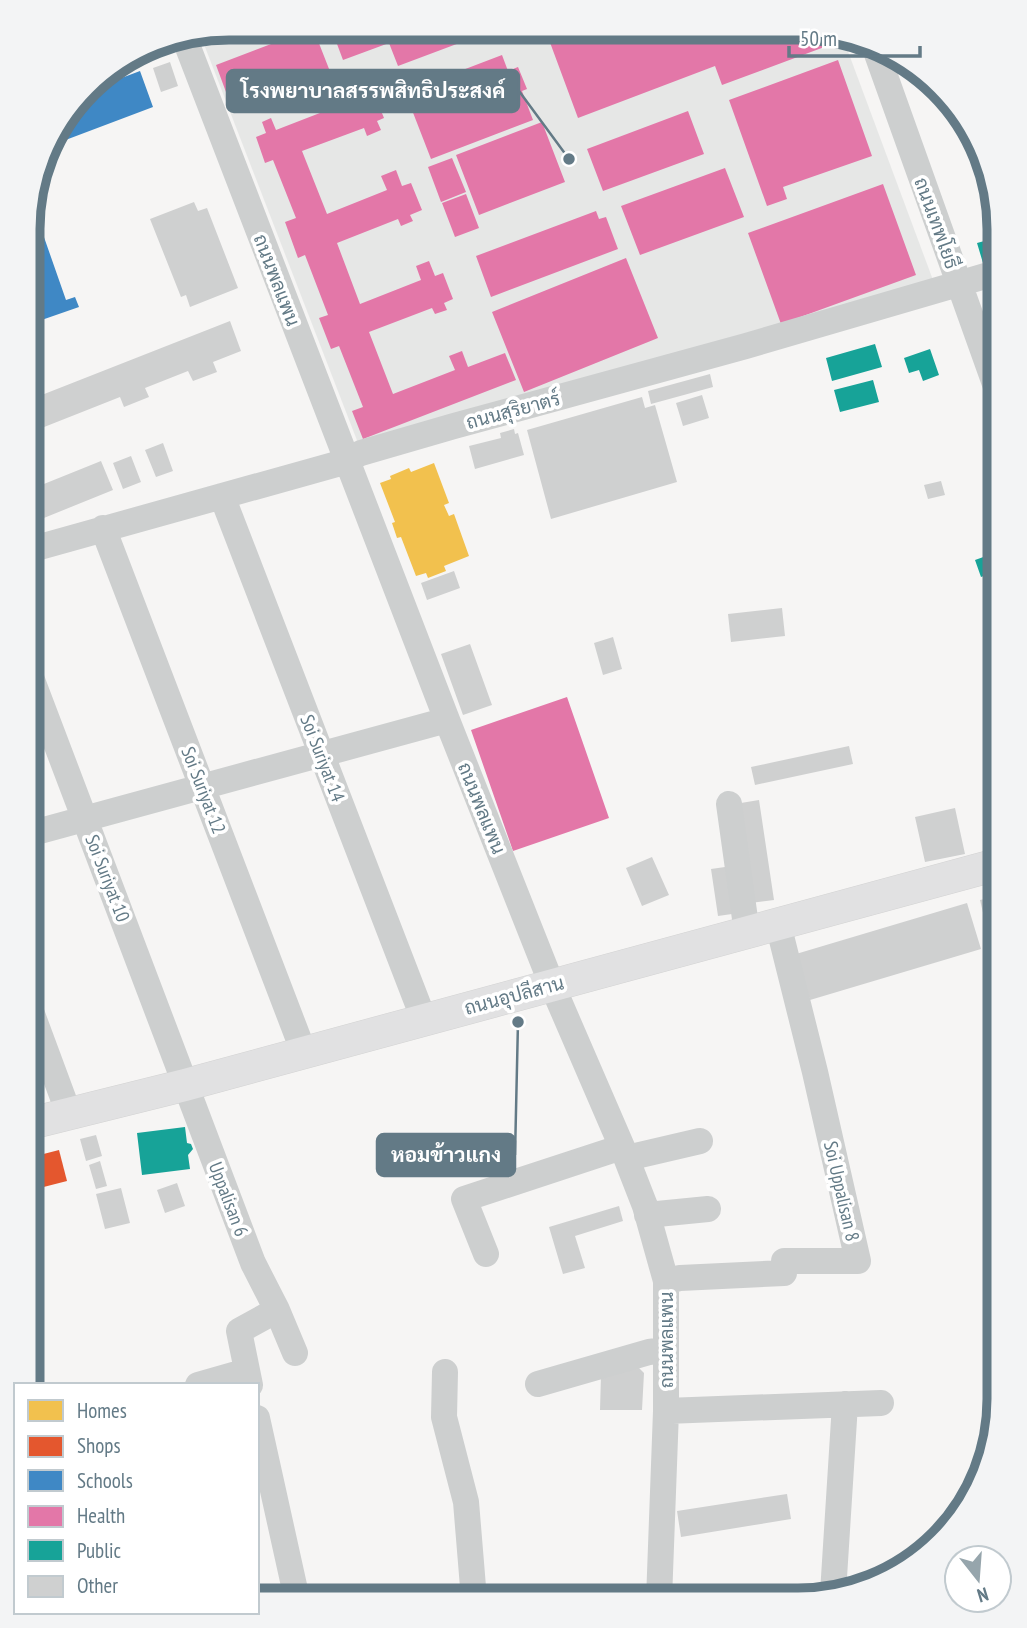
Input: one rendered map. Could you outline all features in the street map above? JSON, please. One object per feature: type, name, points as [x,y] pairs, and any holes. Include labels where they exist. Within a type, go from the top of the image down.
[{"type":"main road","name":"ถนนอุปลีสาน","points":[[40,1121],[186,1085],[986,867]]},
{"type":"street","name":"ถนนพลแพน","points":[[187,46],[447,720],[552,985],[624,1152],[647,1215],[666,1281],[666,1411],[659,1588]]},
{"type":"street","name":"ถนนเทพโยธี","points":[[879,60],[987,361]]},
{"type":"street","name":"ถนนสุริยาตร์","points":[[40,547],[347,460],[361,453],[454,426],[746,346],[987,276]]},
{"type":"street","name":"Soi Suriyat 14","points":[[222,496],[424,1020]]},
{"type":"street","name":"Soi Suriyat 12","points":[[103,528],[304,1053]]},
{"type":"street","name":"Soi Suriyat 10","points":[[40,701],[186,1085]]},
{"type":"street","points":[[40,831],[447,720]]},
{"type":"street","points":[[729,804],[747,933]]},
{"type":"street","name":"Soi Uppalisan 8","points":[[666,1281],[784,1273],[784,1261],[858,1261],[778,924]]},
{"type":"street","points":[[40,1036],[69,1114]]},
{"type":"street","name":"Uppalisan 6","points":[[186,1085],[253,1263],[295,1353]]},
{"type":"street","points":[[486,1254],[464,1199],[624,1152],[700,1141]]},
{"type":"street","points":[[647,1215],[708,1209]]},
{"type":"street","points":[[212,1383],[248,1378],[239,1331],[277,1310]]},
{"type":"street","points":[[538,1384],[649,1352],[665,1350]]},
{"type":"street","points":[[445,1372],[444,1417],[466,1502],[473,1588]]},
{"type":"street","points":[[666,1411],[881,1403]]},
{"type":"street","points":[[834,1584],[845,1404]]},
{"type":"street","points":[[259,1435],[263,1470],[295,1588]]},
{"type":"shaded area","points":[[230,40],[797,40],[846,47],[933,280],[358,443],[203,42]]},
{"type":"building: Homes","points":[[434,463],[449,503],[444,505],[449,516],[454,514],[469,556],[444,566],[446,571],[428,578],[426,573],[416,576],[401,537],[397,538],[392,523],[395,522],[380,483],[409,468],[411,472]]},
{"type":"building: Shops","points":[[59,1150],[67,1181],[40,1188],[40,1155]]},
{"type":"building: Schools","points":[[140,71],[153,107],[63,141],[79,114],[110,82]]},
{"type":"building: Schools","points":[[40,227],[66,300],[75,297],[79,307],[40,321]]},
{"type":"building: Health","points":[[282,40],[318,40],[331,74],[233,111],[216,65]]},
{"type":"building: Health","points":[[336,40],[467,40],[398,66],[389,43],[343,60]]},
{"type":"building: Health","points":[[549,40],[797,40],[822,42],[827,46],[722,85],[715,66],[578,118]]},
{"type":"building: Health","points":[[502,55],[508,71],[518,67],[527,89],[522,91],[533,120],[431,159],[405,92]]},
{"type":"building: Health","points":[[838,60],[872,156],[783,187],[787,199],[767,206],[729,100]]},
{"type":"building: Health","points":[[361,81],[366,94],[373,91],[384,118],[377,121],[381,130],[367,136],[364,128],[302,151],[327,214],[387,190],[381,176],[396,170],[402,186],[411,183],[422,210],[410,215],[413,221],[401,226],[398,219],[337,243],[360,304],[421,280],[416,266],[429,261],[435,276],[443,273],[453,299],[444,303],[447,310],[435,314],[432,308],[369,332],[393,394],[455,370],[449,356],[462,351],[468,367],[505,353],[516,380],[363,439],[352,411],[363,407],[339,346],[331,349],[319,318],[328,315],[305,255],[298,258],[285,222],[296,218],[273,160],[265,163],[256,137],[266,133],[262,122],[271,118],[276,130],[356,99],[350,85]]},
{"type":"building: Health","points":[[688,111],[704,154],[603,191],[587,149]]},
{"type":"building: Health","points":[[542,122],[565,182],[479,215],[456,155]]},
{"type":"building: Health","points":[[452,158],[466,192],[441,202],[428,167]]},
{"type":"building: Health","points":[[725,168],[744,217],[640,255],[621,206]]},
{"type":"building: Health","points":[[883,184],[916,275],[781,324],[748,233]]},
{"type":"building: Health","points":[[466,194],[479,228],[455,237],[442,203]]},
{"type":"building: Health","points":[[596,211],[599,219],[606,217],[618,249],[491,297],[476,256]]},
{"type":"building: Health","points":[[626,258],[658,338],[524,392],[492,312]]},
{"type":"building: Health","points":[[567,697],[609,818],[513,851],[471,730]]},
{"type":"building: Public","points":[[987,240],[987,262],[983,263],[977,243]]},
{"type":"building: Public","points":[[875,344],[882,367],[832,381],[826,358]]},
{"type":"building: Public","points":[[930,349],[939,375],[923,381],[919,370],[909,373],[904,358]]},
{"type":"building: Public","points":[[873,380],[879,402],[840,412],[834,390]]},
{"type":"building: Public","points":[[987,556],[987,575],[981,577],[975,560]]},
{"type":"building: Public","points":[[185,1127],[187,1143],[191,1144],[193,1149],[188,1155],[190,1169],[142,1175],[137,1133]]},
{"type":"building: Other","points":[[170,62],[178,86],[161,92],[153,68]]},
{"type":"building: Other","points":[[194,202],[198,211],[207,208],[238,288],[190,307],[186,295],[181,297],[150,219]]},
{"type":"building: Other","points":[[230,321],[241,351],[213,362],[217,372],[193,381],[188,371],[145,388],[149,397],[124,407],[120,397],[40,429],[40,396]]},
{"type":"building: Other","points":[[710,374],[713,387],[651,404],[648,391]]},
{"type":"building: Other","points":[[702,395],[709,418],[683,426],[676,403]]},
{"type":"building: Other","points":[[642,397],[645,408],[655,405],[677,482],[551,519],[527,430]]},
{"type":"building: Other","points":[[514,429],[515,434],[518,433],[524,455],[475,469],[469,446],[501,438],[500,433]]},
{"type":"building: Other","points":[[163,443],[173,471],[156,477],[145,450]]},
{"type":"building: Other","points":[[131,456],[141,482],[123,489],[113,463]]},
{"type":"building: Other","points":[[101,461],[113,490],[40,520],[40,486]]},
{"type":"building: Other","points":[[941,481],[945,495],[928,499],[924,485]]},
{"type":"building: Other","points":[[454,571],[460,588],[427,600],[421,583]]},
{"type":"building: Other","points":[[782,608],[785,636],[731,642],[728,614]]},
{"type":"building: Other","points":[[613,637],[622,669],[603,675],[594,643]]},
{"type":"building: Other","points":[[470,644],[492,705],[463,715],[441,654]]},
{"type":"building: Other","points":[[849,746],[853,764],[755,785],[751,767]]},
{"type":"building: Other","points":[[759,800],[774,900],[750,903],[735,804]]},
{"type":"building: Other","points":[[955,808],[965,854],[925,862],[915,817]]},
{"type":"building: Other","points":[[652,857],[669,895],[642,906],[626,868]]},
{"type":"building: Other","points":[[732,866],[739,913],[718,916],[711,869]]},
{"type":"building: Other","points":[[986,899],[986,927],[980,900]]},
{"type":"building: Other","points":[[967,903],[981,949],[810,1000],[796,954]]},
{"type":"building: Other","points":[[96,1135],[102,1156],[86,1161],[80,1139]]},
{"type":"building: Other","points":[[100,1161],[107,1186],[96,1189],[89,1165]]},
{"type":"building: Other","points":[[177,1183],[185,1206],[165,1213],[157,1190]]},
{"type":"building: Other","points":[[121,1188],[130,1223],[105,1229],[96,1194]]},
{"type":"building: Other","points":[[619,1206],[623,1221],[575,1236],[585,1268],[563,1274],[549,1227]]},
{"type":"building: Other","points":[[636,1365],[644,1373],[642,1410],[600,1410],[601,1375]]},
{"type":"building: Other","points":[[787,1494],[791,1519],[681,1537],[677,1511]]},
{"type":"place","name":"โรงพยาบาลสรรพสิทธิประสงค์","points":[[569,159]]},
{"type":"place","name":"หอมข้าวแกง","points":[[518,1022]]}]
